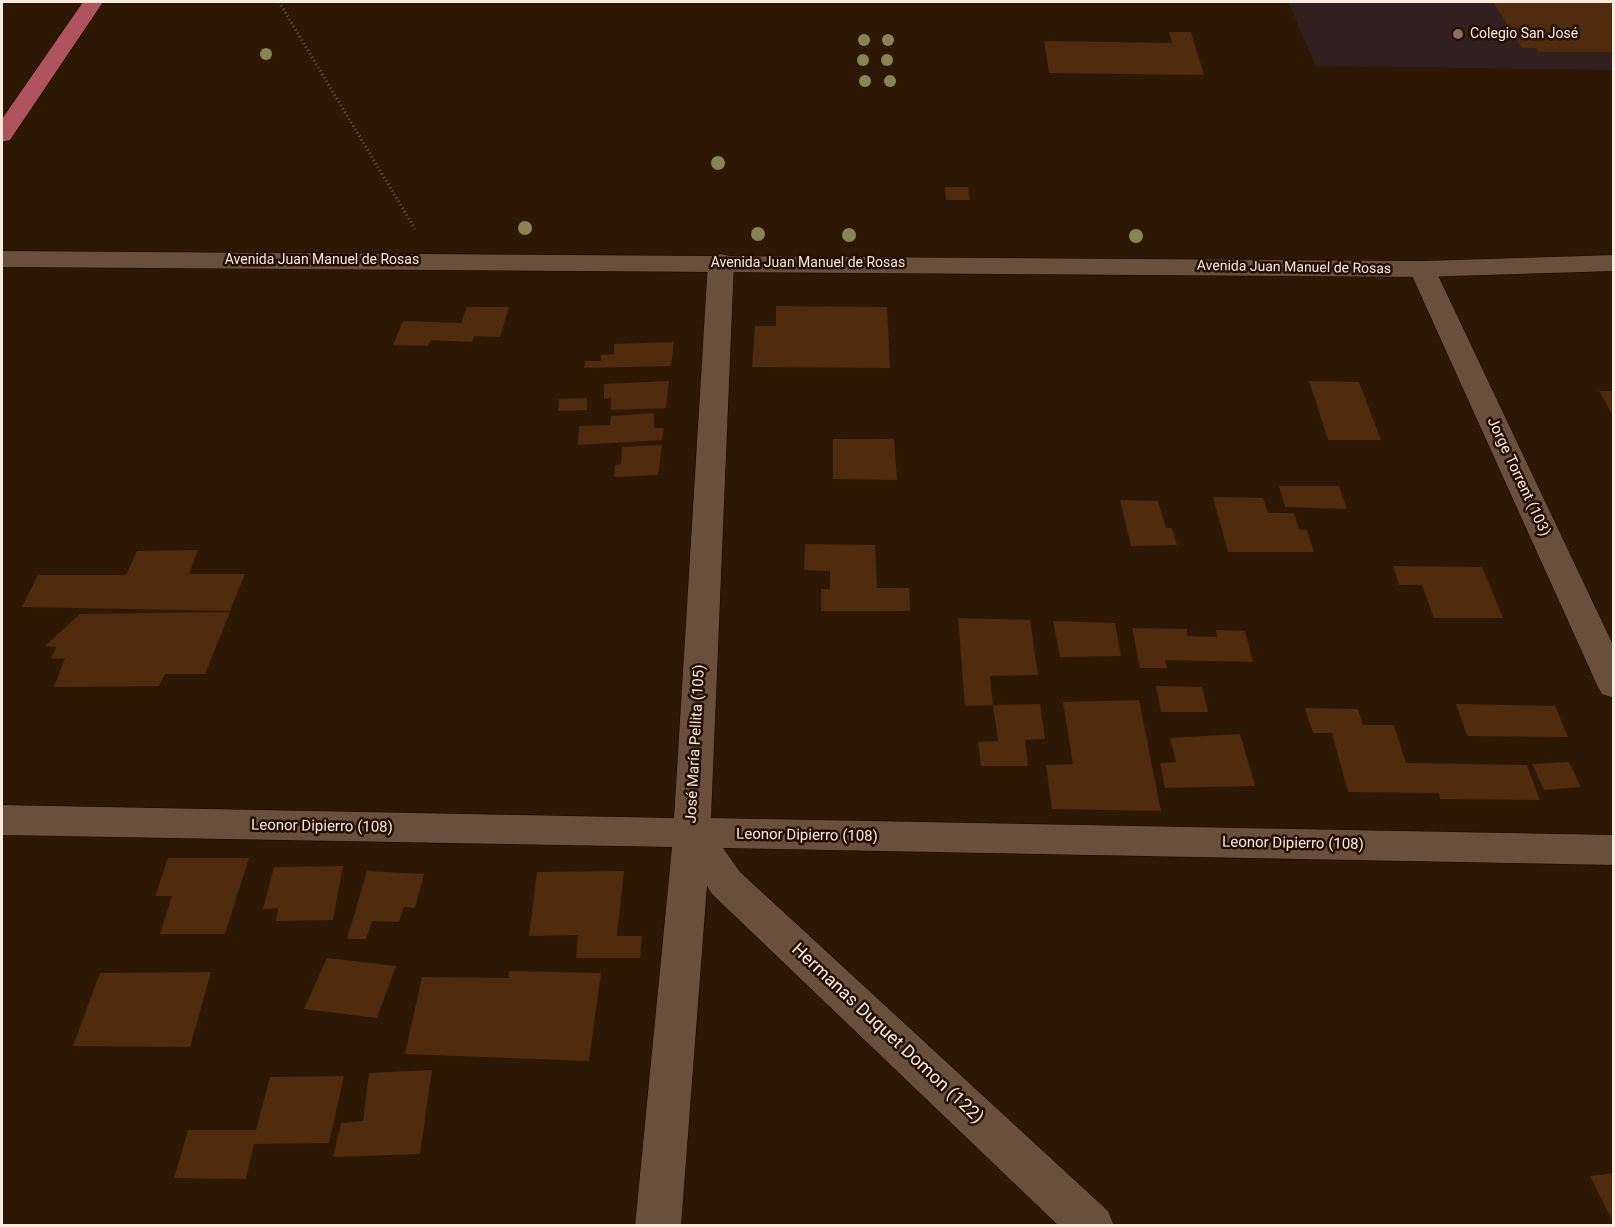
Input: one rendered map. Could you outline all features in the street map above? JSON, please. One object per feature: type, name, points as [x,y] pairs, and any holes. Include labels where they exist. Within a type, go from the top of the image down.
[{"type":"main road","points":[[2,135],[93,2]]},
{"type":"street","name":"Avenida Juan Manuel de Rosas","points":[[2,259],[721,262],[1422,269],[1614,263]]},
{"type":"street","name":"José María Pellita (105)","points":[[658,1226],[692,834],[721,262]]},
{"type":"street","name":"Jorge Torrent (103)","points":[[1422,269],[1614,685]]},
{"type":"street","name":"Leonor Dipierro (108)","points":[[2,820],[1614,850]]},
{"type":"street","name":"Hermanas Duquet Domon (122)","points":[[692,834],[726,882],[1092,1226]]},
{"type":"path","points":[[279,2],[434,261]]},
{"type":"shaded area","name":"Colegio San José","points":[[1288,2],[1613,2],[1613,70],[1316,66]]},
{"type":"building","points":[[1493,2],[1614,2],[1614,52],[1538,52],[1536,48],[1522,48]]},
{"type":"building","points":[[1169,32],[1191,32],[1204,75],[1049,73],[1044,41],[1172,43]]},
{"type":"building","points":[[945,187],[968,187],[970,200],[946,200]]},
{"type":"building","points":[[776,306],[887,307],[890,368],[752,367],[755,326],[776,326]]},
{"type":"building","points":[[467,307],[509,307],[500,337],[474,336],[472,342],[431,340],[428,346],[393,345],[403,321],[461,323]]},
{"type":"building","points":[[674,342],[671,366],[584,368],[585,361],[601,361],[601,355],[614,354],[614,344]]},
{"type":"building","points":[[669,381],[666,408],[611,410],[611,398],[604,399],[604,384]]},
{"type":"building","points":[[1309,381],[1359,382],[1381,440],[1328,440]]},
{"type":"building","points":[[1599,391],[1614,391],[1614,418]]},
{"type":"building","points":[[587,398],[587,410],[558,411],[559,399]]},
{"type":"building","points":[[654,413],[654,428],[664,428],[662,440],[578,445],[579,426],[610,425],[611,416]]},
{"type":"building","points":[[833,439],[894,439],[897,480],[833,479]]},
{"type":"building","points":[[662,445],[658,475],[614,477],[615,465],[621,464],[622,447]]},
{"type":"building","points":[[1279,486],[1339,486],[1347,509],[1285,507]]},
{"type":"building","points":[[1213,497],[1263,498],[1268,513],[1294,513],[1299,529],[1307,530],[1314,552],[1228,552]]},
{"type":"building","points":[[1120,500],[1158,501],[1166,528],[1172,528],[1177,545],[1131,546]]},
{"type":"building","points":[[805,544],[875,545],[877,588],[909,588],[910,611],[821,611],[821,589],[830,589],[830,571],[804,570]]},
{"type":"building","points":[[198,550],[189,574],[245,574],[230,611],[22,607],[38,575],[126,575],[137,551]]},
{"type":"building","points":[[1393,566],[1482,567],[1503,618],[1434,618],[1422,585],[1399,585]]},
{"type":"building","points":[[230,612],[205,674],[165,674],[159,686],[54,687],[65,658],[51,659],[56,647],[45,646],[80,614]]},
{"type":"building","points":[[958,618],[1030,620],[1038,675],[990,676],[993,705],[965,706]]},
{"type":"building","points":[[1053,621],[1115,623],[1121,656],[1060,657]]},
{"type":"building","points":[[1132,628],[1187,629],[1187,636],[1217,637],[1216,630],[1245,631],[1253,662],[1165,660],[1167,668],[1140,668]]},
{"type":"building","points":[[1156,686],[1202,687],[1208,712],[1161,712]]},
{"type":"building","points":[[1139,700],[1161,811],[1052,809],[1046,765],[1073,764],[1063,702]]},
{"type":"building","points":[[1040,704],[1045,739],[1025,740],[1028,766],[981,766],[978,742],[998,741],[993,705]]},
{"type":"building","points":[[1456,704],[1555,706],[1568,737],[1467,736]]},
{"type":"building","points":[[1305,708],[1358,709],[1363,725],[1394,725],[1406,763],[1527,765],[1540,800],[1440,799],[1439,793],[1348,792],[1332,733],[1313,733]]},
{"type":"building","points":[[1240,734],[1255,786],[1165,788],[1160,763],[1176,762],[1170,738]]},
{"type":"building","points":[[1569,762],[1581,787],[1544,790],[1532,764]]},
{"type":"building","points":[[168,858],[249,858],[225,934],[160,934],[172,896],[155,896]]},
{"type":"building","points":[[343,866],[333,920],[276,921],[278,908],[263,909],[274,867]]},
{"type":"building","points":[[367,871],[424,874],[415,908],[404,907],[399,922],[372,921],[366,939],[347,939]]},
{"type":"building","points":[[624,871],[617,936],[642,936],[640,958],[576,958],[578,935],[529,936],[537,872]]},
{"type":"building","points":[[327,958],[396,966],[377,1018],[304,1009]]},
{"type":"building","points":[[509,971],[601,973],[589,1061],[405,1054],[422,977],[509,978]]},
{"type":"building","points":[[211,972],[190,1047],[73,1046],[100,973]]},
{"type":"building","points":[[432,1070],[420,1154],[333,1157],[341,1123],[363,1121],[369,1073]]},
{"type":"building","points":[[344,1076],[329,1143],[254,1144],[246,1179],[174,1178],[188,1130],[256,1130],[270,1077]]},
{"type":"building","points":[[1614,1173],[1614,1224],[1590,1176]]},
{"type":"place","name":"Colegio San José","points":[[1458,34]]}]
